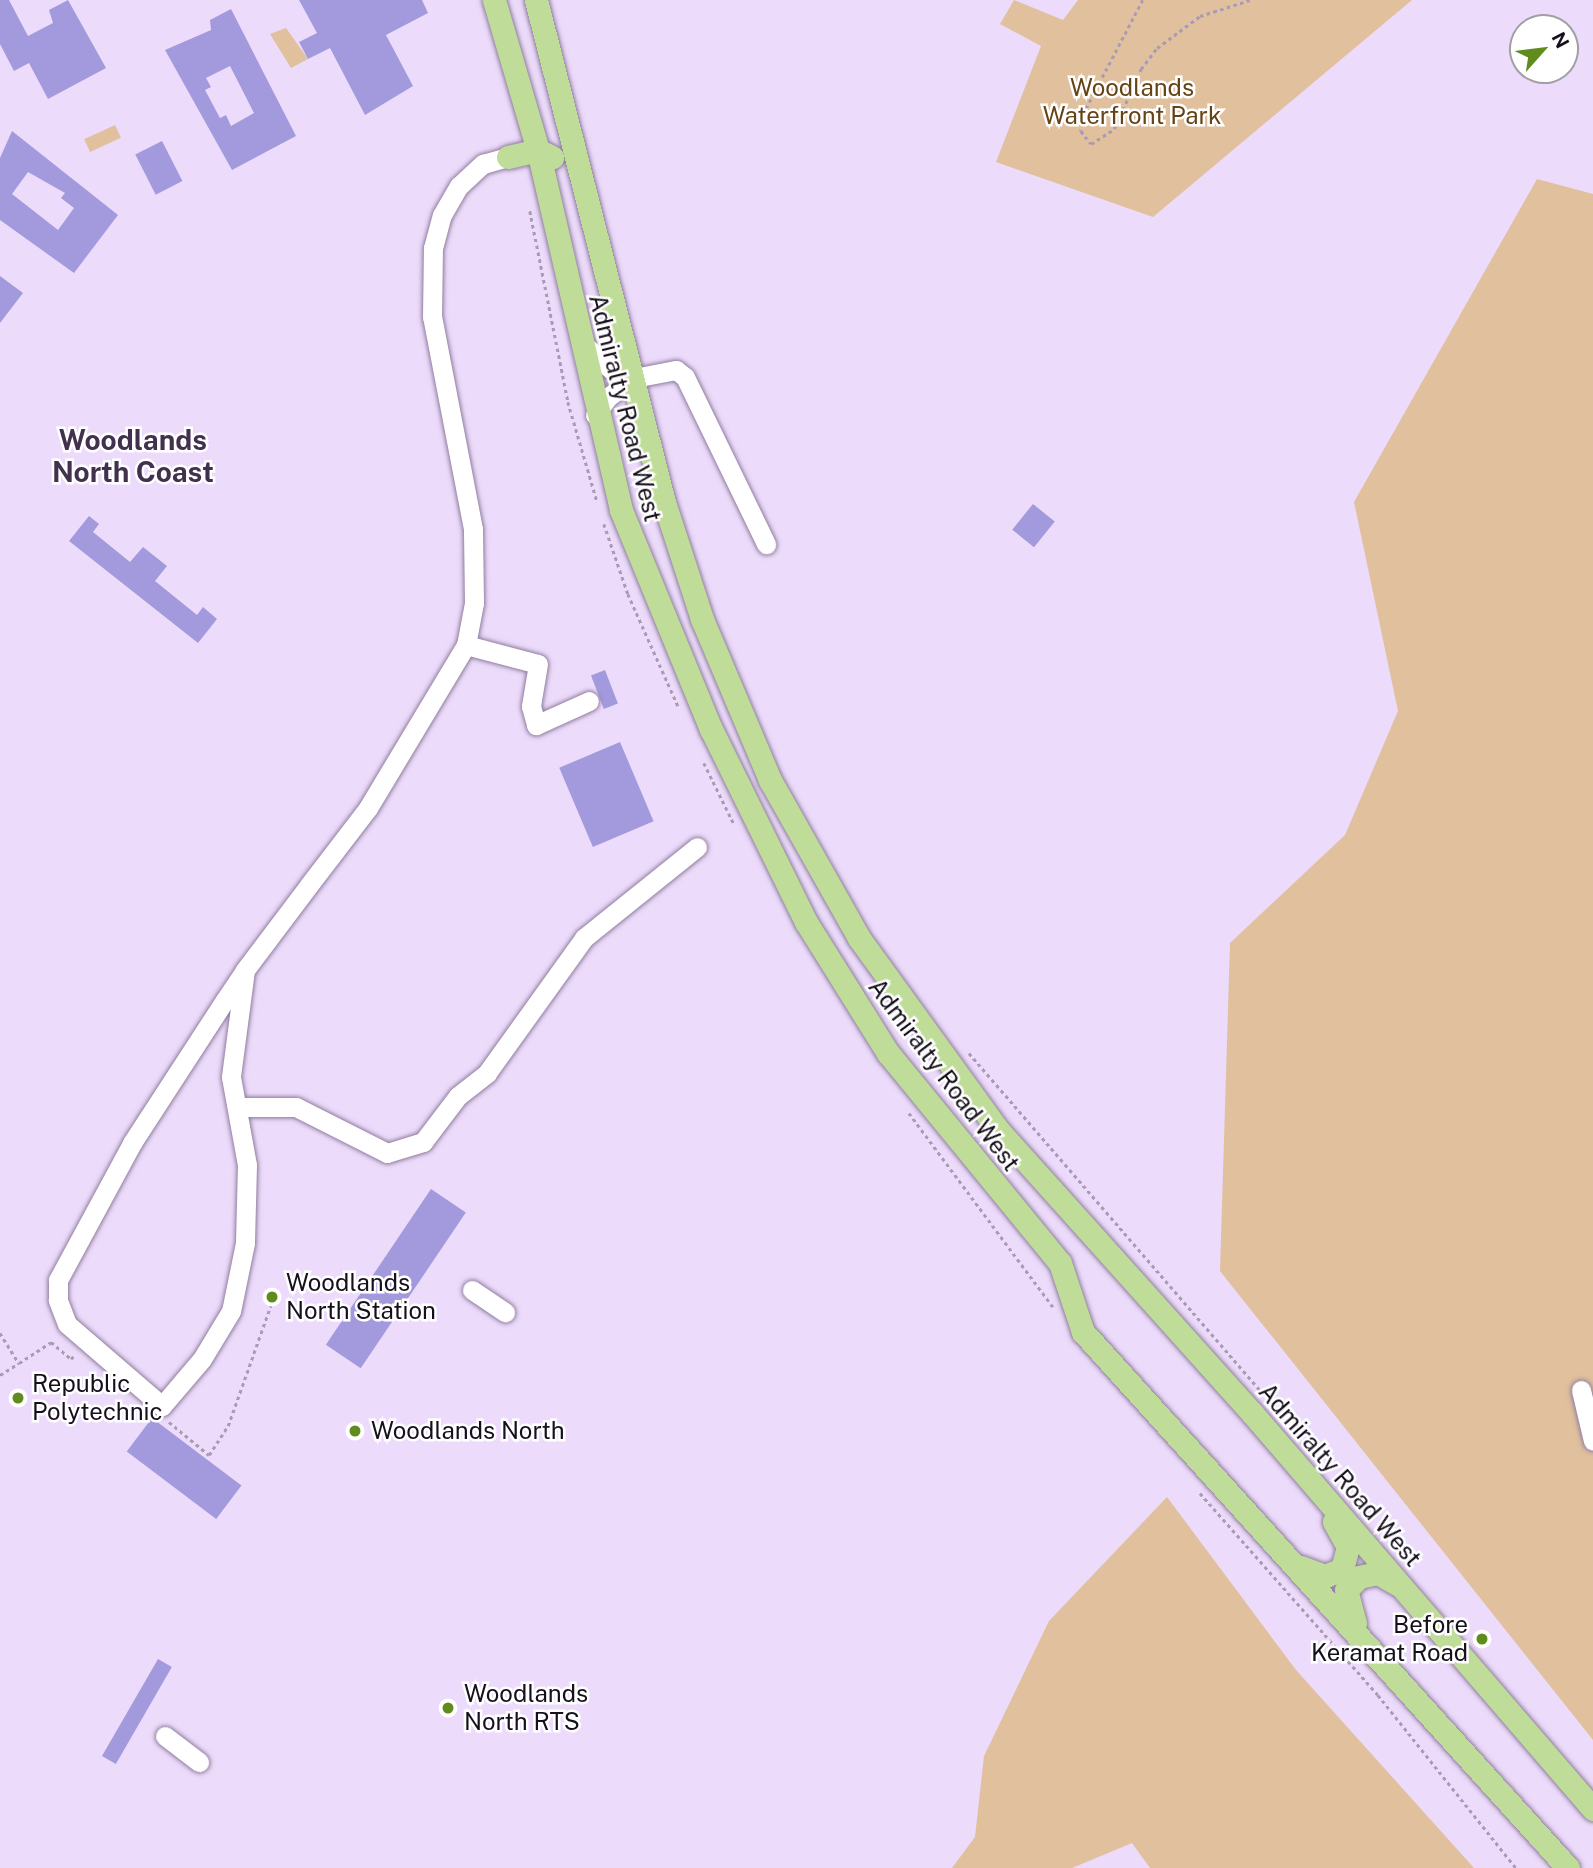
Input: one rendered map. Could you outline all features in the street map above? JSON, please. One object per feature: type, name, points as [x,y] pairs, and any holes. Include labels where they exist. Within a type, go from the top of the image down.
[{"type":"main road","name":"Admiralty Road West","points":[[495,0],[538,150],[595,415],[621,510],[655,600],[748,810],[844,987],[960,1146],[1060,1262],[1083,1332],[1299,1567],[1568,1868]]},
{"type":"main road","name":"Admiralty Road West","points":[[537,0],[576,167],[634,378],[664,502],[729,687],[770,780],[859,938],[998,1130],[1307,1477],[1593,1809]]},
{"type":"main road","points":[[508,157],[527,110]]},
{"type":"main road","points":[[538,150],[563,112]]},
{"type":"main road","points":[[508,157],[538,150],[576,167]]},
{"type":"main road","points":[[1299,1567],[1325,1576],[1342,1569],[1348,1547],[1307,1477]]},
{"type":"main road","points":[[1363,1639],[1348,1610],[1346,1590],[1359,1577],[1378,1573],[1402,1586]]},
{"type":"street","points":[[245,970],[231,1077],[246,1191],[245,1243],[231,1311],[202,1359],[162,1406],[67,1324],[58,1300],[58,1280],[132,1143],[245,970],[368,808],[466,645],[474,603],[473,529],[432,317],[433,248],[442,215],[459,186],[483,164],[508,157]]},
{"type":"street","points":[[580,341],[601,365],[634,378]]},
{"type":"street","points":[[595,415],[608,397],[634,378],[676,370],[685,377],[766,544]]},
{"type":"street","points":[[466,645],[538,664],[531,706],[536,724],[589,701]]},
{"type":"street","points":[[237,1107],[296,1107],[387,1153],[423,1142],[458,1096],[487,1073],[584,938],[697,847]]},
{"type":"street","points":[[472,1290],[505,1312]]},
{"type":"street","points":[[1580,1390],[1593,1441]]},
{"type":"street","points":[[165,1736],[199,1762]]},
{"type":"path","points":[[1143,0],[1086,109],[1081,131],[1091,144],[1114,129],[1141,69],[1157,48],[1200,16],[1250,0]]},
{"type":"path","points":[[960,1043],[1265,1396]]},
{"type":"path","points":[[0,1375],[19,1363]]},
{"type":"green space","name":"Woodlands Waterfront Park","points":[[1014,0],[1063,20],[1078,0],[1412,0],[1153,217],[996,162],[1041,46],[1000,24]]},
{"type":"green space","points":[[286,28],[308,59],[291,68],[270,34]]},
{"type":"green space","points":[[115,125],[121,138],[90,152],[84,139]]},
{"type":"green space","points":[[1537,179],[1593,194],[1593,1740],[1220,1271],[1230,943],[1345,835],[1398,711],[1354,502]]},
{"type":"green space","points":[[1167,1497],[1296,1670],[1474,1868],[1150,1868],[1132,1843],[1072,1868],[952,1868],[975,1837],[984,1756],[1049,1621]]},
{"type":"building","points":[[0,0],[9,0],[28,36],[53,23],[49,10],[68,0],[106,68],[48,99],[29,63],[14,71],[0,44]]},
{"type":"building","points":[[299,0],[422,0],[428,13],[386,35],[413,86],[365,115],[330,48],[308,59],[299,42],[317,33]]},
{"type":"building","points":[[231,9],[296,136],[232,170],[165,50],[211,30],[210,20]],"holes":[[[230,66],[254,113],[231,126],[226,115],[220,118],[205,90],[211,87],[206,78]]]},
{"type":"building","points":[[12,131],[118,215],[74,273],[0,220],[0,158]],"holes":[[[28,172],[65,193],[61,198],[74,208],[58,230],[12,194]]]},
{"type":"building","points":[[162,141],[182,181],[156,195],[135,155]]},
{"type":"building","points":[[0,276],[23,293],[0,323]]},
{"type":"building","points":[[1033,504],[1055,522],[1034,547],[1012,530]]},
{"type":"building","points":[[89,516],[99,524],[93,532],[130,562],[143,547],[167,566],[155,581],[197,615],[203,607],[217,619],[198,643],[69,541]]},
{"type":"building","points":[[605,670],[618,704],[604,709],[591,675]]},
{"type":"building","points":[[620,742],[654,821],[593,847],[559,768]]},
{"type":"building","points":[[431,1189],[466,1212],[361,1368],[326,1345]]},
{"type":"building","points":[[152,1418],[241,1485],[216,1519],[127,1452]]},
{"type":"building","points":[[158,1659],[172,1667],[116,1764],[102,1756]]},
{"type":"place","name":"Woodlands North Station","points":[[272,1297]]},
{"type":"place","name":"Republic Polytechnic","points":[[18,1398]]},
{"type":"place","name":"Woodlands North","points":[[355,1431]]},
{"type":"place","name":"Before Keramat Road","points":[[1482,1639]]},
{"type":"place","name":"Woodlands North RTS","points":[[448,1708]]},
{"type":"district","name":"Woodlands North Coast","points":[[133,456]]}]
